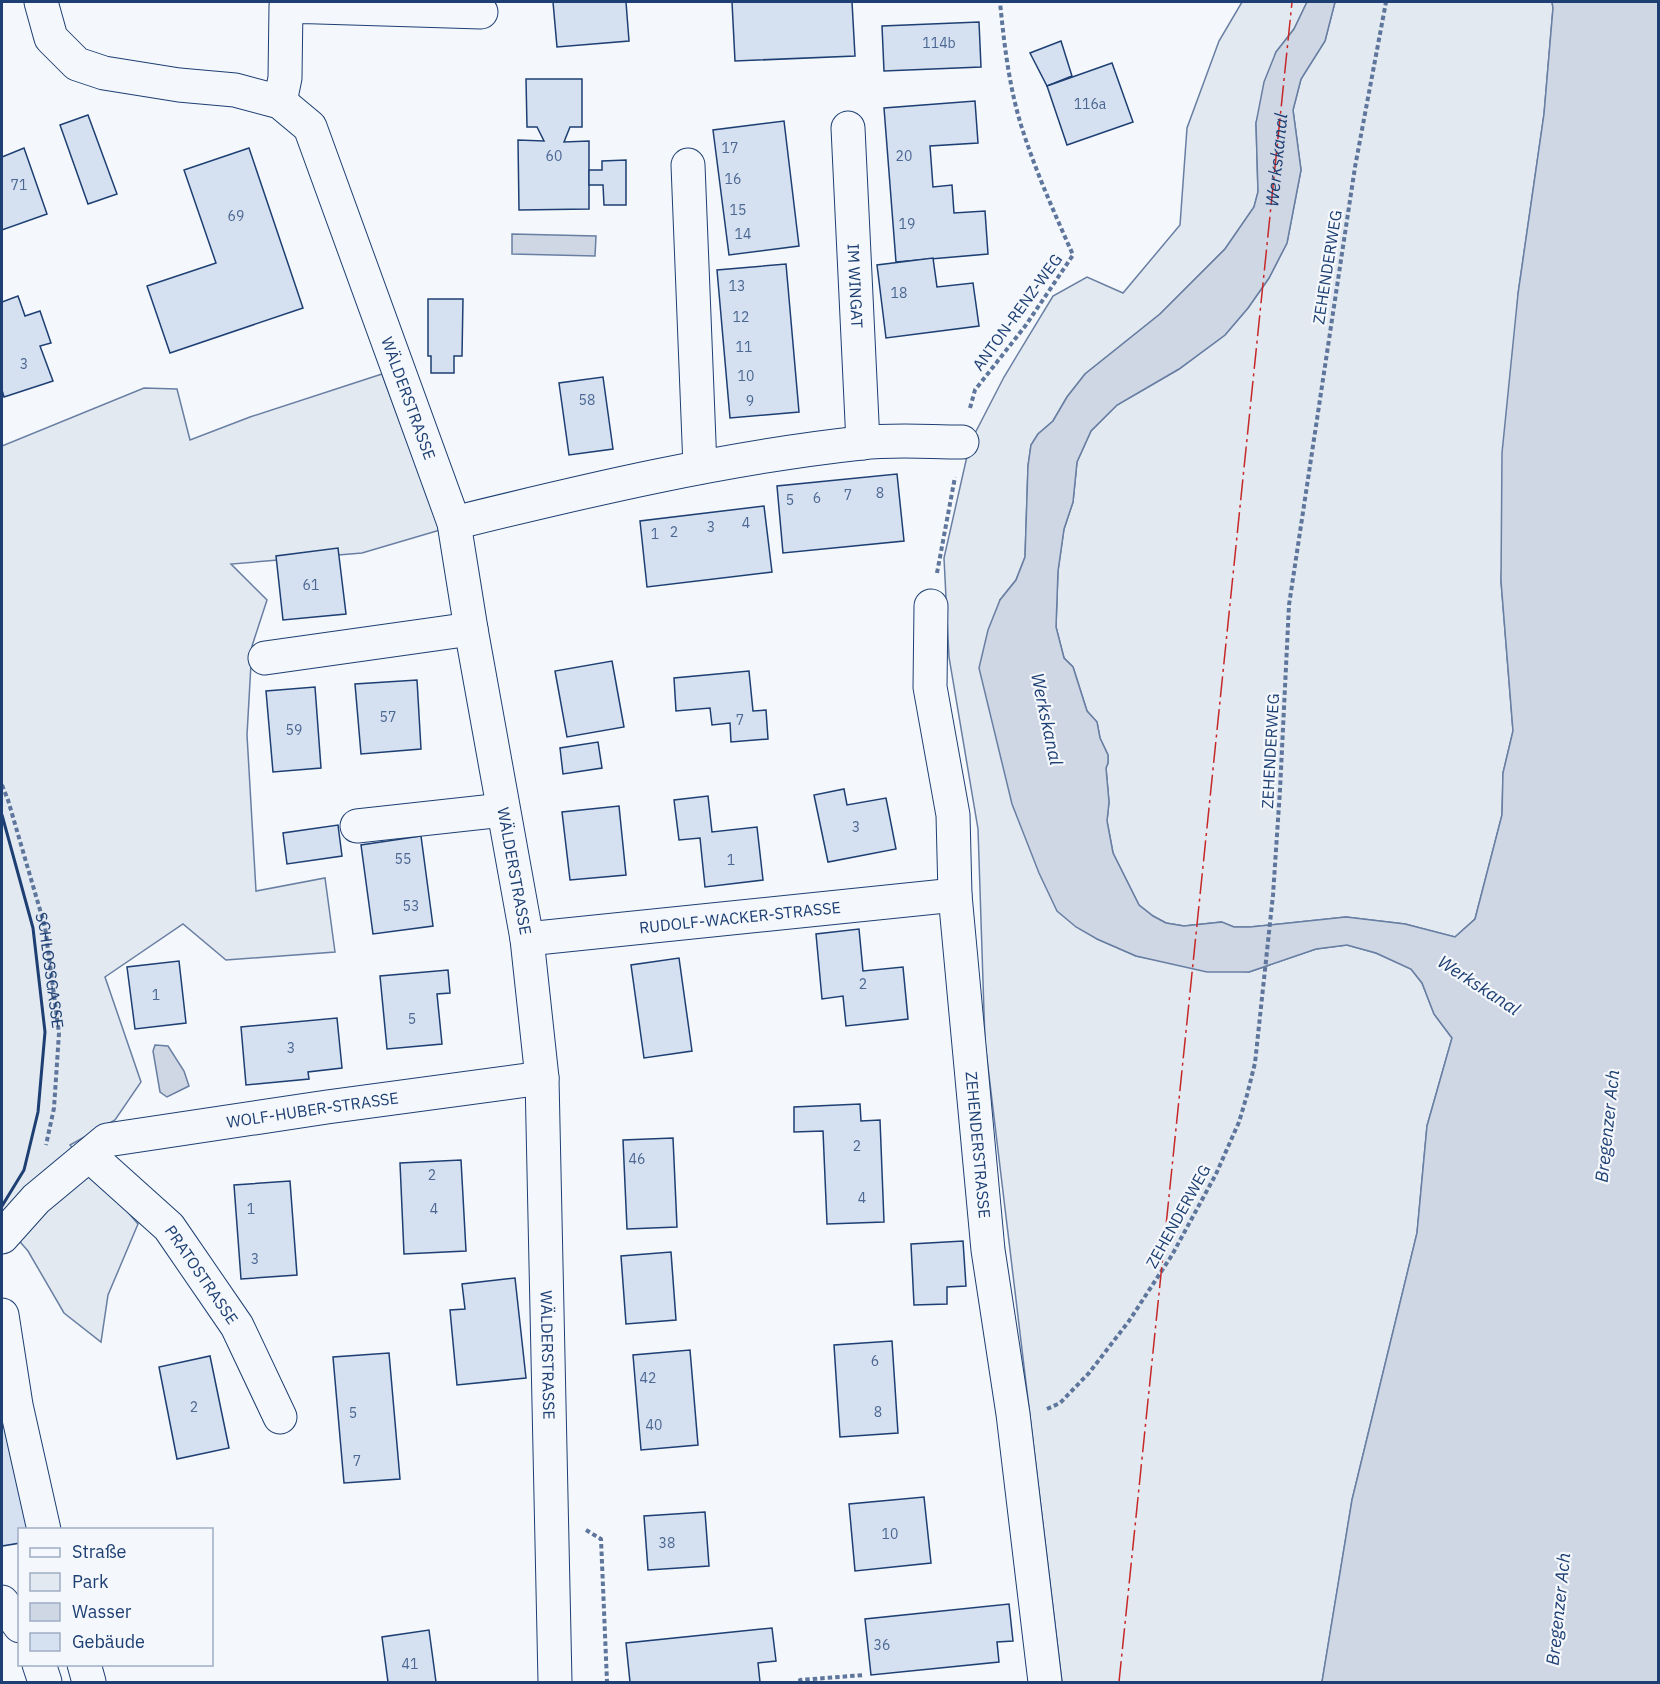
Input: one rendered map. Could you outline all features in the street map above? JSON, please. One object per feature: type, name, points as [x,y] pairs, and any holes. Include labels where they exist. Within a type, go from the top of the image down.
[{"type":"street","name":"WÄLDERSTRASSE","points":[[41,2],[51,38],[77,64],[104,73],[179,85],[235,90],[280,102],[310,127],[454,523],[527,939],[542,1078],[555,1683]]},
{"type":"street","points":[[280,102],[285,78],[286,6],[481,12]]},
{"type":"street","name":"IM WINGAT","points":[[849,128],[863,443]]},
{"type":"street","points":[[688,165],[700,466]]},
{"type":"street","points":[[454,523],[700,466],[863,443],[962,442]]},
{"type":"street","name":"ZEHENDERSTRASSE","points":[[931,606],[930,687],[953,815],[955,895],[988,1251],[1013,1414],[1045,1683]]},
{"type":"street","points":[[265,658],[471,628]]},
{"type":"street","points":[[357,826],[503,810]]},
{"type":"street","name":"RUDOLF-WACKER-STRASSE","points":[[527,939],[955,895]]},
{"type":"street","name":"WOLF-HUBER-STRASSE","points":[[90,1156],[107,1140],[542,1078]]},
{"type":"street","points":[[2,1237],[36,1199],[90,1156]]},
{"type":"street","name":"PRATOSTRASSE","points":[[90,1156],[169,1227],[237,1326],[280,1416]]},
{"type":"street","points":[[2,1315],[16,1405],[44,1528]]},
{"type":"street","points":[[2,1602],[18,1623]]},
{"type":"street","points":[[39,1666],[45,1683]]},
{"type":"street","points":[[84,1666],[89,1683]]},
{"type":"path","name":"ANTON-RENZ-WEG","points":[[931,606],[962,442],[975,390],[1026,325],[1073,255],[1044,190],[1021,123],[1004,44],[1000,2]]},
{"type":"path","name":"ZEHENDERWEG","points":[[1013,1414],[1040,1412],[1060,1403],[1089,1373],[1129,1321],[1172,1255],[1216,1174],[1239,1122],[1255,1063],[1273,895],[1289,604],[1355,167],[1386,2]]},
{"type":"path","name":"SCHLOSSGASSE","points":[[2,785],[45,927],[59,1034],[54,1108],[45,1150]]},
{"type":"path","points":[[551,1510],[602,1539],[607,1683]]},
{"type":"path","points":[[801,1683],[800,1680],[864,1675]]},
{"type":"green space","points":[[1242,2],[1307,2],[1294,29],[1276,52],[1256,123],[1258,192],[1254,207],[1225,249],[1160,314],[1085,374],[1067,397],[1053,421],[1038,434],[1031,445],[1028,466],[1025,557],[1016,580],[1000,600],[1097,939],[1136,956],[1172,963],[1249,972],[1316,949],[1347,945],[1376,953],[1411,969],[1422,983],[1434,1014],[1452,1038],[1427,1126],[1417,1233],[1352,1500],[1322,1682],[1062,1682],[985,1042],[978,829],[949,657],[944,558],[970,443],[1004,377],[1053,296],[1087,277],[1123,293],[1180,225],[1187,128],[1219,41]]},
{"type":"green space","points":[[1335,2],[1552,2],[1553,8],[1544,114],[1518,294],[1501,581],[1513,731],[1503,773],[1502,815],[1475,919],[1455,937],[1405,924],[1346,917],[1234,927],[1221,922],[1184,926],[1166,923],[1153,916],[1139,905],[1113,853],[1107,821],[1109,802],[1106,768],[1108,755],[1100,738],[1097,722],[1087,711],[1073,667],[1064,658],[1056,627],[1058,571],[1064,529],[1073,502],[1077,462],[1091,431],[1117,405],[1179,369],[1225,335],[1269,278],[1287,243],[1301,170],[1293,110],[1301,79],[1325,41]]},
{"type":"green space","points":[[382,374],[440,530],[362,553],[231,564],[267,600],[252,646],[247,735],[256,891],[325,878],[335,952],[226,960],[183,924],[105,977],[141,1082],[115,1120],[70,1145],[138,1224],[108,1295],[101,1342],[64,1313],[28,1251],[2,1221],[2,446],[144,388],[177,389],[190,440],[250,417]]},
{"type":"water","points":[[1307,2],[1335,2],[1325,41],[1301,79],[1293,110],[1301,170],[1287,243],[1269,278],[1225,335],[1179,369],[1117,405],[1091,431],[1077,462],[1073,502],[1064,529],[1058,571],[1056,627],[1064,658],[1073,667],[1087,711],[1097,722],[1100,738],[1108,755],[1106,768],[1109,802],[1107,821],[1113,853],[1139,905],[1153,916],[1166,923],[1184,926],[1222,922],[1234,927],[1346,917],[1405,924],[1455,937],[1475,919],[1502,815],[1503,773],[1513,731],[1501,581],[1502,453],[1518,294],[1544,114],[1552,2],[1658,2],[1658,1682],[1322,1682],[1352,1500],[1417,1233],[1427,1126],[1452,1038],[1434,1014],[1422,983],[1411,969],[1376,953],[1347,945],[1316,949],[1249,972],[1207,972],[1136,956],[1076,927],[1057,911],[1039,873],[1012,804],[979,668],[988,630],[1000,600],[1016,580],[1025,557],[1028,466],[1031,445],[1038,434],[1053,421],[1067,397],[1085,374],[1160,314],[1225,249],[1254,207],[1258,192],[1256,123],[1264,82],[1276,52],[1294,29]]},
{"type":"water","points":[[512,234],[596,236],[595,256],[512,254]]},
{"type":"water","points":[[155,1045],[168,1046],[184,1071],[189,1086],[167,1097],[160,1092],[153,1051]]},
{"type":"building","points":[[553,2],[626,2],[629,41],[557,47]]},
{"type":"building","points":[[732,2],[852,2],[855,56],[735,61]]},
{"type":"building","points":[[979,22],[981,67],[884,71],[882,26]]},
{"type":"building","points":[[1061,41],[1072,76],[1047,86],[1030,53]]},
{"type":"building","points":[[1112,63],[1133,122],[1067,145],[1047,86]]},
{"type":"building","points":[[526,79],[582,79],[582,127],[570,127],[564,142],[589,141],[589,209],[519,210],[518,140],[544,141],[537,127],[527,127]]},
{"type":"building","points":[[975,101],[978,143],[930,146],[933,187],[952,185],[954,213],[985,211],[988,254],[896,262],[884,108]]},
{"type":"building","points":[[88,115],[117,194],[88,204],[60,125]]},
{"type":"building","points":[[784,121],[799,246],[729,255],[713,130]]},
{"type":"building","points":[[24,148],[47,214],[2,230],[2,157]]},
{"type":"building","points":[[249,148],[303,308],[170,353],[147,286],[216,263],[184,170]]},
{"type":"building","points":[[626,160],[626,205],[604,205],[603,185],[589,185],[589,170],[602,170],[602,161]]},
{"type":"building","points":[[933,258],[937,287],[973,283],[979,326],[886,338],[877,265]]},
{"type":"building","points":[[786,264],[799,412],[730,418],[717,270]]},
{"type":"building","points":[[18,296],[25,316],[40,311],[51,343],[40,346],[53,381],[4,397],[2,390],[2,302]]},
{"type":"building","points":[[428,299],[463,299],[462,356],[454,356],[454,373],[431,373],[431,356],[428,356]]},
{"type":"building","points":[[603,377],[613,449],[569,455],[559,383]]},
{"type":"building","points":[[897,474],[904,541],[783,553],[777,486]]},
{"type":"building","points":[[764,506],[772,572],[647,587],[640,521]]},
{"type":"building","points":[[338,548],[346,614],[283,620],[276,556]]},
{"type":"building","points":[[612,661],[624,727],[567,737],[555,671]]},
{"type":"building","points":[[749,671],[753,711],[766,710],[768,739],[731,742],[730,723],[712,725],[710,708],[676,711],[674,678]]},
{"type":"building","points":[[417,680],[421,749],[361,754],[355,684]]},
{"type":"building","points":[[315,687],[321,768],[273,772],[266,691]]},
{"type":"building","points":[[598,742],[602,768],[563,774],[560,748]]},
{"type":"building","points":[[844,789],[847,805],[886,798],[896,849],[828,862],[814,795]]},
{"type":"building","points":[[708,796],[712,832],[757,827],[763,880],[705,887],[700,838],[679,840],[674,800]]},
{"type":"building","points":[[619,806],[626,875],[570,880],[562,812]]},
{"type":"building","points":[[338,825],[342,856],[287,864],[283,833]]},
{"type":"building","points":[[421,836],[433,926],[373,934],[361,845]]},
{"type":"building","points":[[859,929],[863,971],[903,967],[908,1019],[846,1026],[843,996],[822,999],[816,934]]},
{"type":"building","points":[[679,958],[692,1051],[644,1058],[631,965]]},
{"type":"building","points":[[179,961],[186,1023],[135,1029],[127,967]]},
{"type":"building","points":[[448,970],[450,993],[437,994],[442,1044],[387,1049],[380,976]]},
{"type":"building","points":[[337,1018],[342,1068],[308,1072],[309,1079],[246,1085],[241,1027]]},
{"type":"building","points":[[860,1104],[861,1121],[880,1120],[884,1222],[827,1224],[823,1131],[794,1132],[794,1107]]},
{"type":"building","points":[[673,1138],[677,1227],[627,1229],[623,1140]]},
{"type":"building","points":[[461,1160],[466,1251],[404,1254],[400,1163]]},
{"type":"building","points":[[290,1181],[297,1275],[241,1279],[234,1185]]},
{"type":"building","points":[[963,1241],[966,1286],[947,1287],[947,1304],[914,1305],[911,1244]]},
{"type":"building","points":[[671,1252],[676,1320],[626,1324],[621,1256]]},
{"type":"building","points":[[515,1278],[526,1378],[457,1385],[450,1310],[465,1309],[462,1284]]},
{"type":"building","points":[[892,1341],[898,1433],[840,1437],[834,1345]]},
{"type":"building","points":[[690,1350],[698,1445],[641,1450],[633,1355]]},
{"type":"building","points":[[389,1353],[400,1479],[344,1483],[333,1357]]},
{"type":"building","points":[[210,1356],[229,1448],[177,1459],[159,1367]]},
{"type":"building","points":[[2,1376],[36,1528],[18,1528],[18,1543],[2,1546]]},
{"type":"building","points":[[924,1497],[931,1563],[855,1571],[849,1504]]},
{"type":"building","points":[[705,1512],[709,1566],[648,1570],[644,1516]]},
{"type":"building","points":[[1009,1604],[1013,1641],[997,1642],[999,1662],[871,1675],[865,1619]]},
{"type":"building","points":[[772,1628],[776,1661],[758,1663],[760,1682],[630,1682],[626,1643]]},
{"type":"building","points":[[429,1630],[436,1682],[388,1682],[382,1637]]},
{"type":"wall","points":[[2,815],[33,928],[45,1032],[38,1112],[24,1170],[2,1206]]},
{"type":"power","points":[[1119,1682],[1292,2]]},
{"type":"water label","name":"Werkskanal","points":[[1275,160]]},
{"type":"water label","name":"Werkskanal","points":[[1047,719]]},
{"type":"water label","name":"Werkskanal","points":[[1479,985]]},
{"type":"water label","name":"Bregenzer Ach","points":[[1607,1126]]},
{"type":"water label","name":"Bregenzer Ach","points":[[1558,1609]]}]
